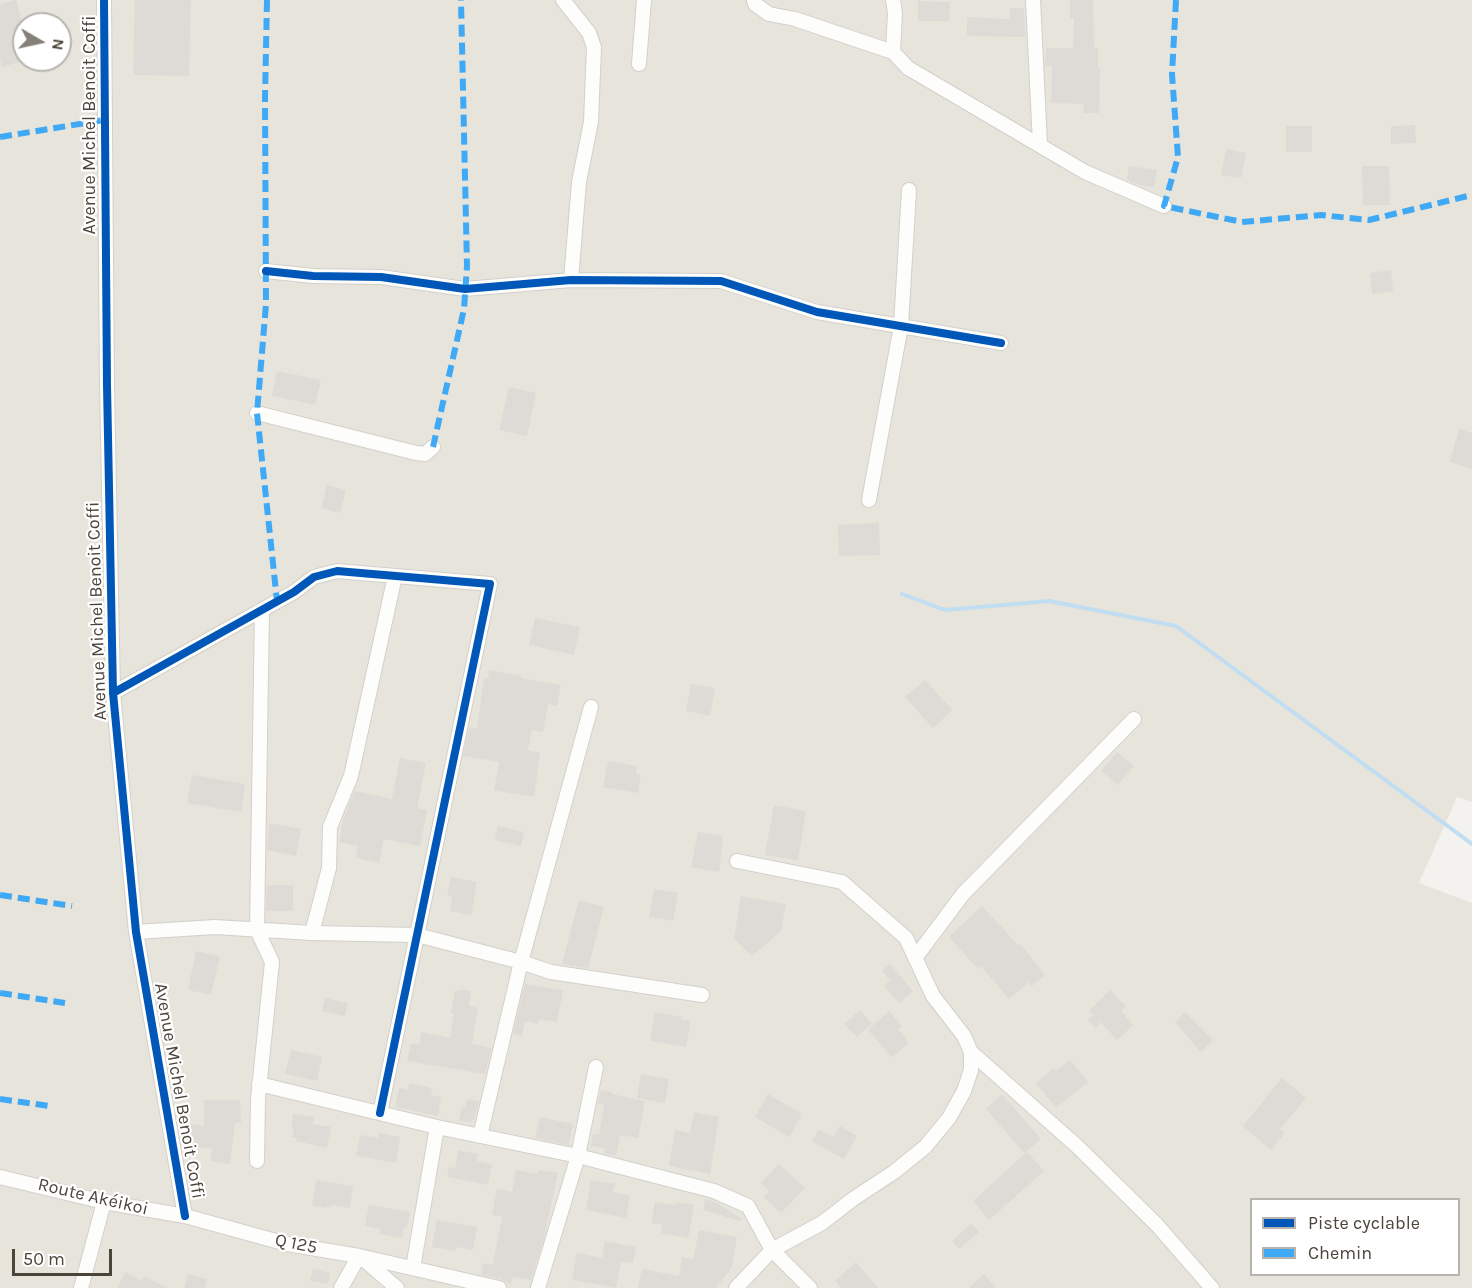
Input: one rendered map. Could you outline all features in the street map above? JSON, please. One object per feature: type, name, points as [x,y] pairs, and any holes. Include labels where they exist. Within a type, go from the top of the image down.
[{"type":"street","name":"Avenue Michel Benoit Coffi","points":[[104,0],[112,693],[136,932],[185,1216]]},
{"type":"street","points":[[563,0],[588,33],[594,48],[591,122],[579,182],[571,280]]},
{"type":"street","points":[[639,64],[645,0]]},
{"type":"street","points":[[754,0],[755,4],[769,14],[795,19],[893,52],[908,68],[1085,172],[1164,206]]},
{"type":"street","points":[[893,0],[895,13],[893,52]]},
{"type":"street","points":[[1033,0],[1040,144]]},
{"type":"street","points":[[869,500],[901,326],[909,190]]},
{"type":"street","points":[[266,271],[313,276],[381,277],[465,289],[571,280],[721,281],[817,312],[1001,343]]},
{"type":"street","points":[[257,413],[416,453],[425,454],[433,447]]},
{"type":"street","points":[[112,693],[294,592],[314,577],[337,571],[490,584],[380,1113]]},
{"type":"street","points":[[312,933],[329,868],[330,827],[351,776],[395,576]]},
{"type":"street","points":[[257,1161],[260,1084],[272,962],[257,930],[262,610]]},
{"type":"street","points":[[480,1136],[521,962],[591,707]]},
{"type":"street","points":[[915,958],[963,894],[1134,719]]},
{"type":"street","points":[[736,1288],[772,1250],[822,1223],[925,1147],[949,1118],[964,1091],[971,1070],[971,1052],[964,1036],[933,996],[906,938],[842,882],[737,861]]},
{"type":"street","points":[[136,932],[215,927],[312,933],[417,935],[551,972],[702,995]]},
{"type":"street","points":[[971,1052],[1078,1147],[1157,1225],[1212,1288]]},
{"type":"street","points":[[538,1288],[578,1156],[596,1067]]},
{"type":"street","points":[[260,1084],[480,1136],[578,1156],[714,1191],[748,1206],[772,1250],[810,1288]]},
{"type":"street","points":[[414,1268],[437,1126]]},
{"type":"street","name":"Route Akéikoi","points":[[0,1177],[104,1202],[185,1216]]},
{"type":"street","points":[[81,1288],[104,1202]]},
{"type":"street","name":"Q 125","points":[[185,1216],[287,1244],[359,1256],[499,1288]]},
{"type":"street","points":[[340,1288],[359,1256],[397,1288]]},
{"type":"shaded area","points":[[0,0],[1472,0],[1472,802],[1457,797],[1419,883],[1472,903],[1472,1288],[0,1288]]},
{"type":"building","points":[[16,0],[19,12],[12,12],[12,64],[2,67],[0,58],[0,4]]},
{"type":"building","points":[[135,0],[191,0],[189,76],[133,75]]},
{"type":"building","points":[[1070,0],[1093,0],[1094,49],[1098,49],[1098,68],[1100,68],[1099,113],[1083,113],[1084,104],[1051,103],[1052,66],[1045,65],[1046,48],[1073,48],[1074,18],[1070,18]]},
{"type":"building","points":[[918,1],[950,2],[949,21],[918,21]]},
{"type":"building","points":[[1010,8],[1024,8],[1025,37],[967,36],[967,17],[1010,19]]},
{"type":"building","points":[[1415,125],[1416,143],[1391,144],[1391,126]]},
{"type":"building","points":[[1286,126],[1312,126],[1312,152],[1286,152]]},
{"type":"building","points":[[1226,149],[1246,153],[1241,178],[1221,175]]},
{"type":"building","points":[[1129,166],[1157,170],[1154,187],[1139,185],[1127,180]]},
{"type":"building","points":[[1362,166],[1389,166],[1390,205],[1363,205]]},
{"type":"building","points":[[1391,270],[1393,291],[1372,294],[1370,273]]},
{"type":"building","points":[[277,371],[321,380],[315,405],[272,396]]},
{"type":"building","points":[[509,387],[536,393],[527,436],[499,430]]},
{"type":"building","points":[[1459,429],[1472,433],[1472,469],[1450,462]]},
{"type":"building","points":[[327,485],[346,490],[340,513],[321,508]]},
{"type":"building","points":[[879,523],[880,555],[839,556],[838,525]]},
{"type":"building","points":[[535,618],[580,627],[574,655],[529,645]]},
{"type":"building","points":[[489,670],[561,685],[557,706],[548,704],[543,732],[532,730],[528,750],[540,753],[534,797],[494,790],[499,762],[463,756],[469,727],[477,729],[484,678],[488,679]]},
{"type":"building","points":[[925,680],[952,710],[933,728],[905,697]]},
{"type":"building","points":[[691,684],[715,688],[710,716],[686,711]]},
{"type":"building","points":[[1117,752],[1134,766],[1118,785],[1101,771]]},
{"type":"building","points":[[400,758],[426,763],[417,808],[427,810],[420,846],[384,839],[379,863],[356,858],[358,846],[339,842],[343,820],[355,791],[392,799]]},
{"type":"building","points":[[608,761],[637,766],[636,774],[641,775],[638,793],[603,787]]},
{"type":"building","points":[[192,775],[245,784],[241,812],[187,803]]},
{"type":"building","points":[[774,805],[806,811],[798,860],[765,855]]},
{"type":"building","points":[[269,823],[301,829],[296,856],[267,850]]},
{"type":"building","points":[[498,826],[524,832],[521,846],[495,840]]},
{"type":"building","points":[[698,832],[723,836],[719,872],[691,867]]},
{"type":"building","points":[[451,877],[477,882],[471,915],[450,911],[452,897],[447,896]]},
{"type":"building","points":[[267,885],[293,885],[293,911],[266,911]]},
{"type":"building","points":[[654,889],[678,893],[673,921],[649,917]]},
{"type":"building","points":[[741,896],[786,904],[781,931],[752,956],[734,939]]},
{"type":"building","points":[[579,900],[604,907],[588,968],[562,964]]},
{"type":"building","points":[[982,906],[1018,945],[1020,944],[1045,975],[1032,986],[1029,982],[1009,999],[981,966],[978,969],[949,937]]},
{"type":"building","points":[[196,951],[220,956],[211,995],[188,990]]},
{"type":"building","points":[[890,964],[913,991],[899,1003],[884,986],[890,980],[882,971]]},
{"type":"building","points":[[525,984],[563,990],[557,1022],[539,1019],[538,1024],[525,1021],[522,1036],[513,1034]]},
{"type":"building","points":[[460,989],[471,991],[469,1006],[478,1008],[472,1044],[492,1048],[485,1074],[407,1061],[411,1043],[419,1045],[421,1032],[450,1038],[455,990],[460,991]]},
{"type":"building","points":[[1110,990],[1126,1006],[1121,1011],[1133,1025],[1117,1040],[1101,1022],[1095,1028],[1088,1020],[1093,1015],[1089,1011]]},
{"type":"building","points":[[325,998],[348,1003],[345,1016],[322,1011]]},
{"type":"building","points":[[860,1010],[872,1024],[857,1037],[844,1024]]},
{"type":"building","points":[[889,1011],[902,1026],[898,1029],[909,1043],[892,1057],[868,1030]]},
{"type":"building","points":[[655,1012],[691,1021],[686,1047],[650,1041]]},
{"type":"building","points":[[1185,1012],[1213,1040],[1201,1052],[1175,1022]]},
{"type":"building","points":[[291,1050],[322,1057],[317,1081],[285,1074]]},
{"type":"building","points":[[1070,1060],[1088,1082],[1056,1108],[1036,1083],[1054,1068],[1056,1071]]},
{"type":"building","points":[[641,1074],[669,1079],[665,1103],[637,1098]]},
{"type":"building","points":[[1282,1078],[1306,1098],[1280,1129],[1285,1133],[1271,1150],[1243,1126]]},
{"type":"building","points":[[409,1083],[432,1088],[431,1095],[441,1097],[438,1116],[395,1107],[399,1088],[408,1090]]},
{"type":"building","points":[[601,1090],[645,1101],[638,1138],[620,1135],[616,1156],[604,1153],[605,1148],[591,1146],[593,1134],[599,1135],[604,1105],[598,1104]]},
{"type":"building","points":[[768,1094],[802,1114],[789,1137],[755,1117]]},
{"type":"building","points":[[1002,1094],[1041,1139],[1024,1153],[986,1109]]},
{"type":"building","points":[[467,1099],[479,1101],[471,1123],[459,1120],[462,1106],[465,1107]]},
{"type":"building","points":[[204,1100],[240,1100],[241,1123],[235,1123],[230,1164],[210,1161],[212,1149],[188,1146],[191,1124],[204,1126]]},
{"type":"building","points":[[694,1112],[719,1117],[710,1174],[669,1166],[675,1130],[690,1133]]},
{"type":"building","points":[[293,1114],[314,1117],[313,1124],[331,1127],[327,1148],[296,1141],[296,1137],[292,1137]]},
{"type":"building","points":[[540,1117],[573,1124],[569,1145],[535,1138]]},
{"type":"building","points":[[840,1126],[857,1136],[844,1159],[812,1141],[819,1129],[833,1137]]},
{"type":"building","points":[[379,1133],[400,1137],[396,1163],[356,1156],[360,1135],[378,1138]]},
{"type":"building","points":[[458,1150],[478,1154],[477,1161],[492,1164],[488,1185],[447,1177],[449,1167],[455,1168]]},
{"type":"building","points":[[1027,1152],[1044,1171],[989,1220],[973,1201]]},
{"type":"building","points":[[779,1164],[805,1188],[781,1213],[764,1197],[769,1191],[761,1183]]},
{"type":"building","points":[[516,1170],[538,1174],[538,1170],[558,1173],[544,1238],[531,1280],[512,1277],[511,1284],[501,1279],[481,1275],[483,1263],[493,1265],[502,1216],[492,1215],[497,1189],[512,1192]]},
{"type":"building","points":[[316,1180],[353,1186],[350,1208],[332,1205],[326,1208],[312,1206]]},
{"type":"building","points":[[591,1180],[615,1184],[613,1192],[630,1195],[626,1218],[586,1210]]},
{"type":"building","points":[[705,1199],[715,1202],[741,1218],[740,1221],[703,1210]]},
{"type":"building","points":[[655,1202],[694,1205],[688,1238],[661,1233],[662,1225],[651,1223]]},
{"type":"building","points":[[369,1205],[410,1212],[407,1228],[404,1227],[402,1238],[379,1234],[380,1229],[365,1226]]},
{"type":"building","points":[[437,1220],[477,1227],[473,1250],[456,1247],[455,1251],[432,1247]]},
{"type":"building","points":[[971,1224],[979,1232],[959,1249],[952,1241]]},
{"type":"building","points":[[699,1230],[737,1237],[732,1267],[716,1288],[638,1288],[642,1269],[679,1276],[682,1257],[693,1260]]},
{"type":"building","points":[[605,1241],[636,1247],[633,1263],[621,1261],[616,1288],[572,1280],[577,1253],[602,1258]]},
{"type":"building","points":[[856,1262],[878,1288],[841,1288],[835,1281]]},
{"type":"building","points":[[313,1269],[330,1273],[328,1284],[310,1281]]},
{"type":"building","points":[[126,1272],[142,1281],[144,1276],[167,1288],[117,1288]]},
{"type":"building","points":[[188,1274],[207,1279],[205,1288],[184,1288]]},
{"type":"building","points":[[984,1274],[996,1288],[969,1288]]},
{"type":"waterway","points":[[902,594],[945,610],[1049,601],[1176,626],[1472,844]]},
{"type":"marked path","points":[[267,0],[266,304],[257,413],[277,601]]},
{"type":"marked path","points":[[433,447],[464,309],[467,266],[461,0]]},
{"type":"marked path","points":[[1176,0],[1172,74],[1178,157],[1164,206],[1242,222],[1321,215],[1369,220],[1472,195]]},
{"type":"marked path","points":[[0,137],[104,120]]},
{"type":"marked path","points":[[0,895],[72,906]]},
{"type":"marked path","points":[[0,993],[65,1003]]},
{"type":"marked path","points":[[0,1099],[49,1106]]},
{"type":"cycle path","points":[[104,0],[107,385],[113,693],[136,932],[185,1216]]},
{"type":"cycle path","points":[[266,271],[313,276],[381,277],[465,289],[571,280],[721,281],[817,312],[1001,343]]},
{"type":"cycle path","points":[[113,693],[294,592],[314,577],[337,571],[490,584],[380,1113]]}]
